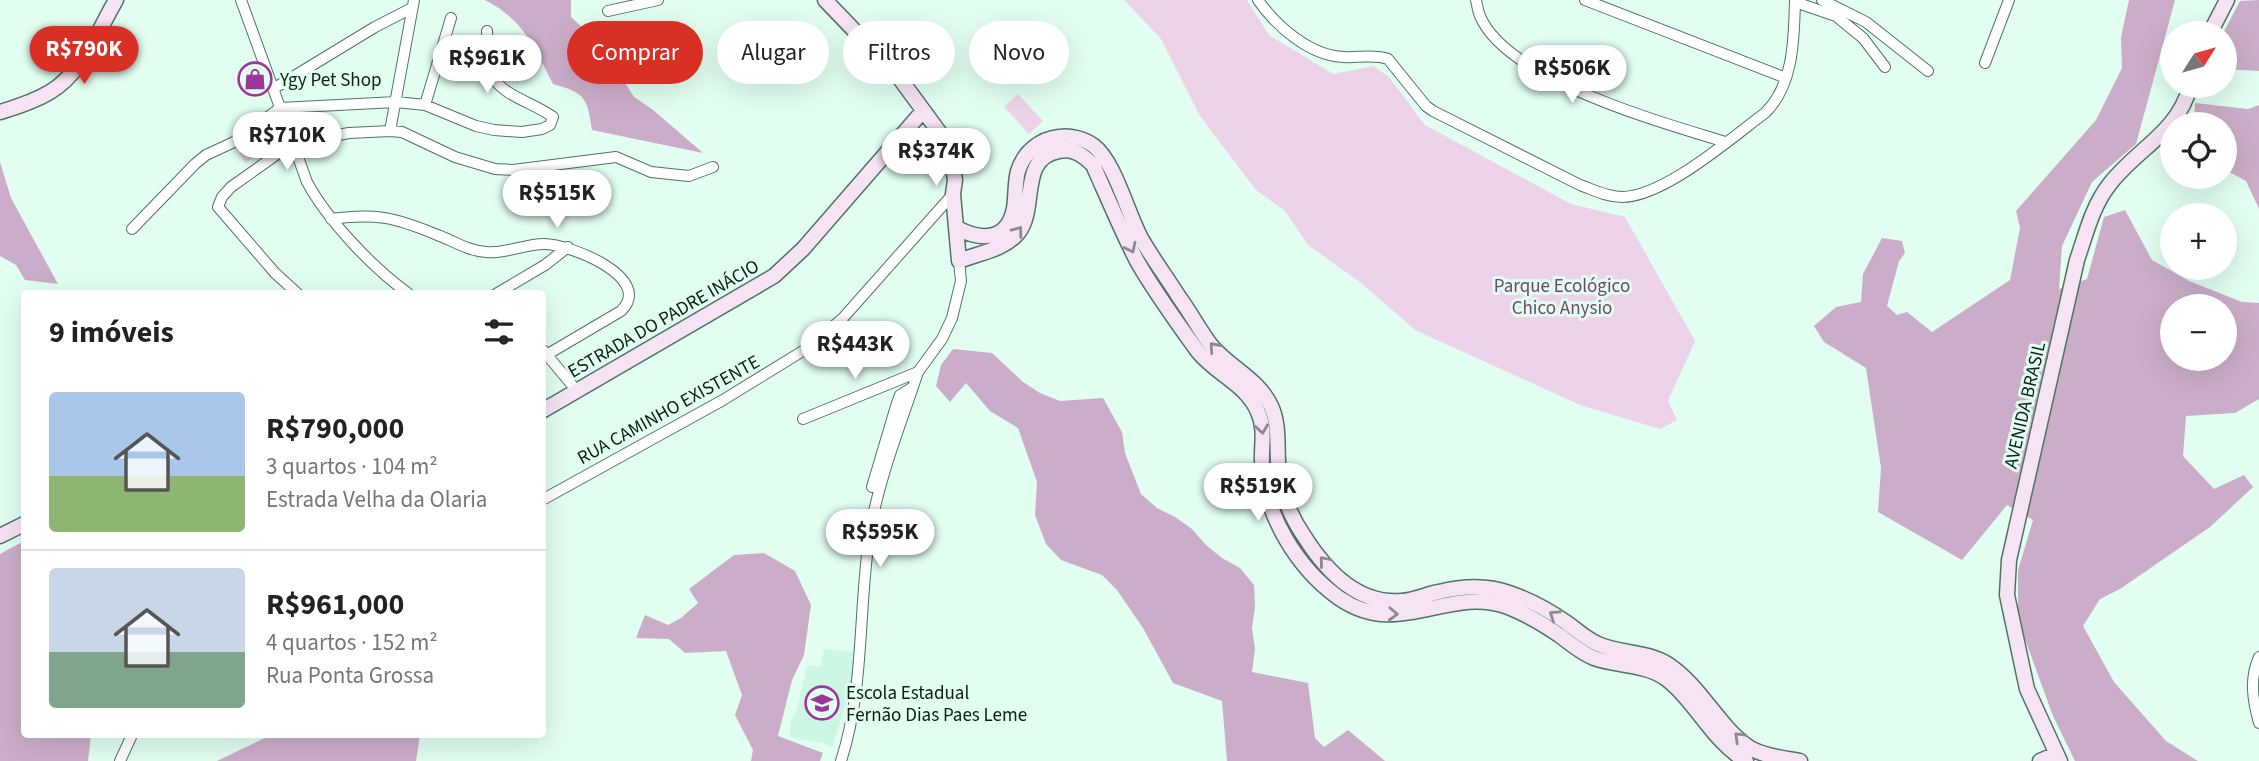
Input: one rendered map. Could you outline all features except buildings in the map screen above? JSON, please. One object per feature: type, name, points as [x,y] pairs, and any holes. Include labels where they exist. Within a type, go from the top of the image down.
[{"type":"street","points":[[0,113],[52,92],[68,77],[81,62],[116,0]]},
{"type":"street","points":[[241,0],[307,182],[331,219],[404,290]]},
{"type":"street","points":[[608,11],[658,0]]},
{"type":"street","points":[[825,0],[898,76],[944,140],[952,161],[955,180],[953,194],[961,281],[952,318],[942,339],[918,372],[880,489],[870,529],[863,580],[856,696],[851,730],[841,761]]},
{"type":"street","points":[[1258,0],[1275,22],[1303,43],[1328,55],[1388,59],[1433,111],[1580,185],[1621,197],[1640,195],[1684,172],[1774,104],[1786,78],[1795,1],[1836,16],[1863,38],[1885,67]]},
{"type":"street","points":[[1476,0],[1480,16],[1492,36],[1513,54],[1554,81],[1606,103],[1725,142]]},
{"type":"street","points":[[1584,0],[1786,78]]},
{"type":"street","points":[[1822,0],[1866,22],[1928,71]]},
{"type":"street","points":[[1985,63],[2009,0]]},
{"type":"street","points":[[2216,21],[2227,0]]},
{"type":"street","points":[[272,89],[413,4]]},
{"type":"street","points":[[390,131],[413,4]]},
{"type":"street","points":[[425,105],[451,18]]},
{"type":"street","points":[[132,229],[206,155],[234,142],[280,108],[396,102],[425,105],[494,130],[522,132],[550,125],[553,117],[501,89],[493,79],[487,31]]},
{"type":"street","name":"AVENIDA BRASIL","points":[[2058,757],[2027,689],[2009,608],[2009,560],[2077,260],[2093,213],[2121,170],[2155,142],[2179,115],[2185,98]]},
{"type":"street","name":"ESTRADA DO PADRE INÁCIO","points":[[546,409],[774,276],[803,249],[922,111]]},
{"type":"street","points":[[294,290],[275,273],[218,206],[231,187],[293,143],[321,137],[390,131],[402,132],[455,157],[495,169],[513,170],[617,157],[651,172],[689,176],[713,167]]},
{"type":"street","points":[[959,261],[999,247],[1019,232],[1026,221],[1032,175],[1040,151],[1049,138],[1064,136],[1094,145],[1104,157],[1142,239],[1192,330],[1260,388],[1270,403],[1276,419],[1282,492],[1290,513],[1344,593],[1404,601],[1466,587],[1488,595],[1535,619],[1593,657],[1647,670],[1663,677],[1678,690],[1729,748],[1746,761]]},
{"type":"street","points":[[957,228],[982,238],[994,234],[1008,223],[1014,206],[1018,171],[1025,157],[1040,151]]},
{"type":"street","name":"RUA CAMINHO EXISTENTE","points":[[546,497],[723,400],[806,349],[843,318],[953,194]]},
{"type":"street","points":[[331,219],[360,215],[390,218],[487,253],[544,244],[568,247],[587,254],[614,271],[629,293],[628,304],[621,311],[546,351]]},
{"type":"street","points":[[972,236],[974,255]]},
{"type":"street","points":[[503,290],[545,265],[568,247]]},
{"type":"street","points":[[546,353],[577,391]]},
{"type":"street","points":[[803,419],[918,372]]},
{"type":"street","points":[[872,487],[900,395],[913,387]]},
{"type":"street","points":[[0,536],[21,526]]},
{"type":"street","points":[[1488,595],[1511,593],[1541,606],[1598,644],[1651,656],[1666,663],[1688,680],[1751,748],[1764,754],[1800,761]]},
{"type":"street","points":[[2259,657],[2253,678],[2253,701],[2259,723]]},
{"type":"street","points":[[120,761],[131,738]]},
{"type":"street","points":[[2040,761],[2058,757]]},
{"type":"shaded area","points":[[485,0],[571,0],[571,17],[575,21],[567,21],[567,84],[626,84],[634,97],[703,153],[592,130],[583,98],[572,90],[553,84],[527,36],[510,16]]},
{"type":"shaded area","points":[[2129,0],[2175,0],[2169,21],[2160,21],[2160,55],[2136,144],[2092,182],[2062,246],[2059,289],[2087,279],[2104,217],[2125,210],[2152,260],[2160,265],[2160,280],[2187,280],[2222,294],[2160,294],[2160,371],[2237,371],[2237,300],[2259,303],[2259,399],[2235,413],[2186,416],[2183,456],[2214,489],[2244,475],[2253,487],[2210,527],[2120,589],[2100,599],[2083,626],[2114,682],[2166,741],[2198,761],[2075,761],[2053,716],[2018,620],[2018,570],[2033,520],[2007,505],[1962,560],[1878,512],[1881,468],[1866,368],[1824,342],[1814,326],[1836,307],[1861,302],[1863,274],[1882,238],[1902,241],[1905,253],[1899,261],[1887,306],[1897,315],[1907,312],[1932,332],[2010,280],[2020,228],[2016,211],[2096,120],[2122,68],[2121,37]]},
{"type":"shaded area","points":[[2259,0],[2259,71],[2237,70],[2237,21],[2229,21],[2240,1]]},
{"type":"shaded area","points":[[2195,103],[2248,109],[2259,105],[2259,209],[2246,181],[2237,176],[2237,112],[2195,112]]},
{"type":"shaded area","points":[[0,162],[11,198],[58,284],[25,280],[16,265],[0,256]]},
{"type":"shaded area","points":[[953,349],[992,353],[1023,382],[1060,401],[1103,398],[1122,432],[1125,453],[1141,494],[1157,508],[1192,529],[1222,558],[1240,568],[1254,585],[1252,628],[1255,649],[1252,672],[1308,683],[1315,738],[1324,747],[1348,730],[1385,761],[1227,761],[1222,701],[1173,683],[1143,628],[1117,590],[1102,575],[1061,560],[1046,544],[1035,515],[1037,482],[1018,428],[990,411],[966,383],[950,402],[936,386],[941,365]]},
{"type":"shaded area","points":[[21,543],[21,738],[91,738],[88,761],[0,761],[0,554]]},
{"type":"shaded area","points":[[764,553],[795,571],[811,605],[804,655],[792,680],[778,736],[823,753],[820,761],[751,761],[753,750],[735,715],[742,695],[726,651],[685,653],[669,639],[636,638],[645,615],[668,625],[681,618],[698,603],[689,589],[734,555]]},
{"type":"shaded area","name":"Escola Estadual Fernão Dias Paes Leme","points":[[824,649],[855,652],[855,673],[832,748],[824,743],[790,737],[790,723],[797,709],[807,665],[821,666]]},
{"type":"shaded area","points":[[265,738],[420,738],[416,761],[217,761]]},
{"type":"green space","name":"Parque Ecológico Chico Anysio","points":[[1124,0],[1247,0],[1269,35],[1333,74],[1373,66],[1389,77],[1425,125],[1571,204],[1625,217],[1695,341],[1668,401],[1677,420],[1660,429],[1580,405],[1415,330],[1360,282],[1308,245],[1285,211],[1256,190],[1200,116],[1161,39]]},
{"type":"green space","points":[[1018,94],[1043,121],[1029,134],[1004,107]]},
{"type":"green space","points":[[278,122],[281,143],[245,163],[236,147]]},
{"type":"place","name":"Ygy Pet Shop","points":[[255,79]]},
{"type":"place","name":"Escola Estadual Fernão Dias Paes Leme","points":[[822,703]]}]
